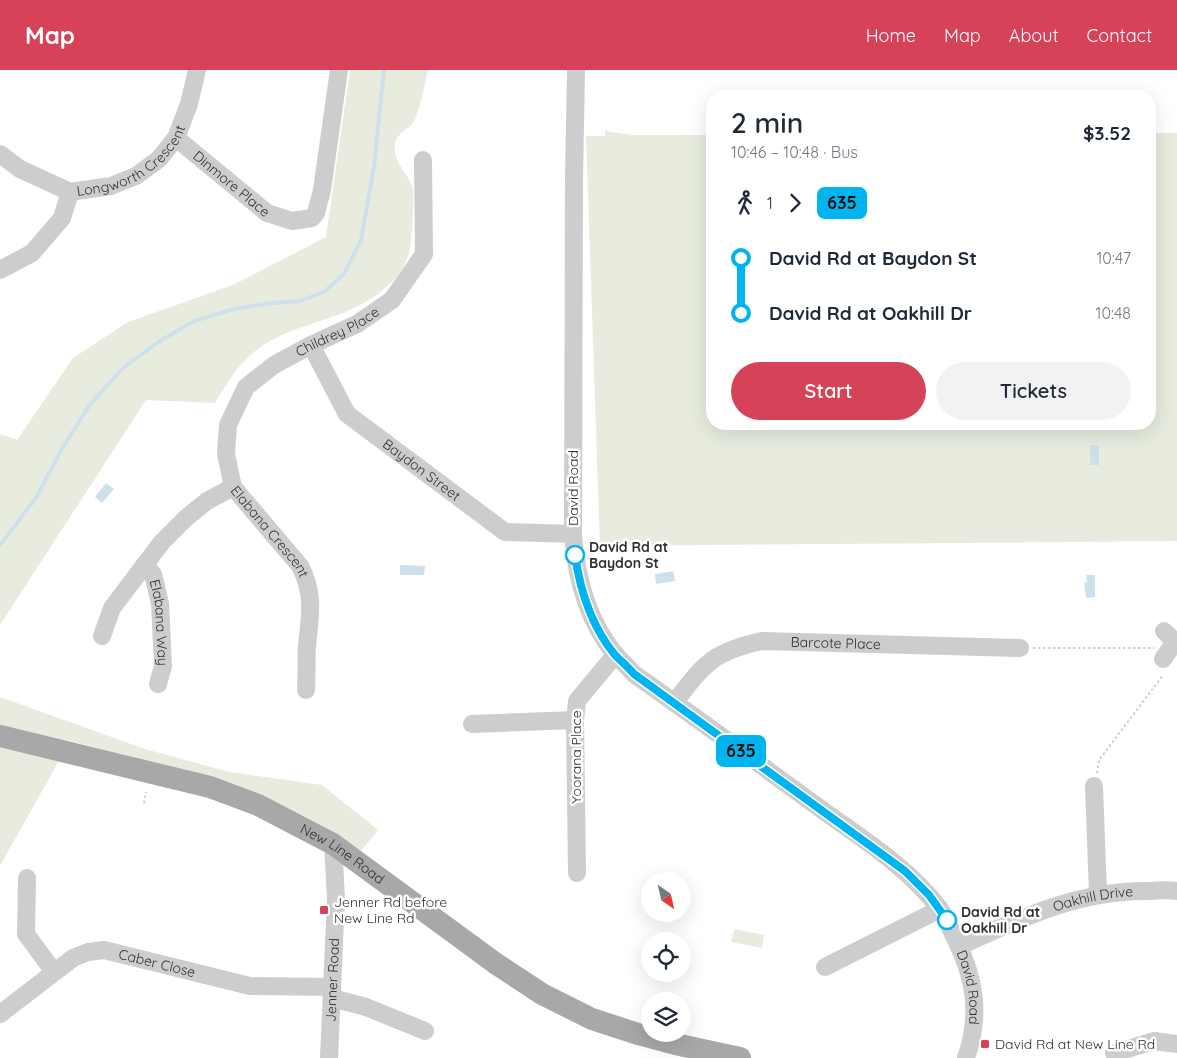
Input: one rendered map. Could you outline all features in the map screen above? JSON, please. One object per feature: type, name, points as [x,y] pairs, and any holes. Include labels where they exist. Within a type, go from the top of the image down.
[{"type":"main road","name":"New Line Road","points":[[0,736],[210,787],[258,805],[333,844],[495,964],[542,994],[592,1019],[638,1034],[740,1058]]},
{"type":"street","name":"Longworth Crescent","points":[[0,154],[20,169],[70,192],[111,186],[136,176],[159,159],[176,138],[189,104],[197,70]]},
{"type":"street","name":"Dinmore Place","points":[[176,138],[268,213],[292,221],[312,218],[316,213],[322,190],[339,70]]},
{"type":"street","name":"David Road","points":[[576,70],[573,534],[574,551],[582,591],[598,627],[615,655],[634,674],[905,871],[940,909],[960,946],[968,967],[973,989],[975,1005],[974,1032],[966,1058]]},
{"type":"street","name":"Childrey Place","points":[[232,487],[226,454],[228,425],[246,387],[274,365],[311,345],[357,324],[392,300],[424,254],[423,160]]},
{"type":"street","points":[[0,270],[32,253],[62,218],[70,192]]},
{"type":"street","name":"Baydon Street","points":[[311,345],[347,414],[504,532],[573,534]]},
{"type":"street","name":"Elabana Crescent","points":[[102,636],[112,608],[144,564],[186,518],[207,501],[232,487],[300,566],[307,579],[311,603],[306,690]]},
{"type":"street","name":"Elabana Way","points":[[144,564],[152,574],[160,603],[163,666],[158,684]]},
{"type":"street","name":"Barcote Place","points":[[674,702],[699,670],[714,658],[726,651],[762,641],[1020,648]]},
{"type":"street","name":"Yoorana Place","points":[[577,873],[575,720],[577,701],[615,655]]},
{"type":"street","points":[[472,724],[575,720]]},
{"type":"street","points":[[1094,786],[1098,894]]},
{"type":"street","name":"Jenner Road","points":[[330,1058],[336,898],[333,844]]},
{"type":"street","points":[[27,878],[26,934],[54,972]]},
{"type":"street","name":"Oakhill Drive","points":[[960,946],[1026,916],[1060,904],[1098,894],[1135,891],[1177,891]]},
{"type":"street","points":[[826,967],[940,909]]},
{"type":"street","name":"Caber Close","points":[[0,1014],[72,958],[88,952],[104,950],[250,986],[332,992],[425,1031]]},
{"type":"street","points":[[1114,1053],[1154,1041],[1177,1044]]},
{"type":"path","points":[[1020,648],[1170,644],[1161,678],[1099,760],[1094,786]]},
{"type":"path","points":[[144,803],[146,792]]},
{"type":"shaded area","points":[[350,70],[428,70],[414,121],[398,137],[395,144],[396,155],[413,190],[410,248],[399,274],[371,299],[355,308],[285,334],[254,352],[237,369],[215,403],[146,400],[0,625],[0,434],[17,440],[73,358],[128,322],[233,285],[326,237]]},
{"type":"shaded area","points":[[605,131],[632,135],[706,135],[706,430],[1156,430],[1156,133],[1177,133],[1177,541],[600,546],[586,136],[605,136]]},
{"type":"shaded area","points":[[1090,445],[1099,445],[1099,465],[1090,465]]},
{"type":"shaded area","points":[[106,483],[114,489],[102,503],[95,497]]},
{"type":"shaded area","points":[[400,565],[425,566],[424,575],[400,575]]},
{"type":"shaded area","points":[[673,571],[675,581],[656,584],[655,574]]},
{"type":"shaded area","points":[[1086,575],[1095,575],[1095,597],[1086,598],[1084,583],[1087,582]]},
{"type":"shaded area","points":[[0,697],[145,749],[229,772],[322,785],[378,830],[361,851],[218,779],[70,741],[0,866]]},
{"type":"shaded area","points":[[734,929],[764,935],[762,948],[731,942]]},
{"type":"waterway","points":[[0,545],[36,498],[63,447],[89,406],[123,368],[157,343],[194,321],[234,309],[300,301],[324,292],[344,274],[361,240],[374,167],[384,70]]},
{"type":"bus line","name":"635","points":[[575,555],[582,591],[592,615],[615,655],[634,674],[905,871],[929,895],[947,920]]},
{"type":"place","name":"David Rd at Baydon St","points":[[575,555]]},
{"type":"place","name":"Jenner Rd before New Line Rd","points":[[324,910]]},
{"type":"place","name":"David Rd at Oakhill Dr","points":[[947,920]]},
{"type":"place","name":"David Rd at New Line Rd","points":[[985,1044]]}]
